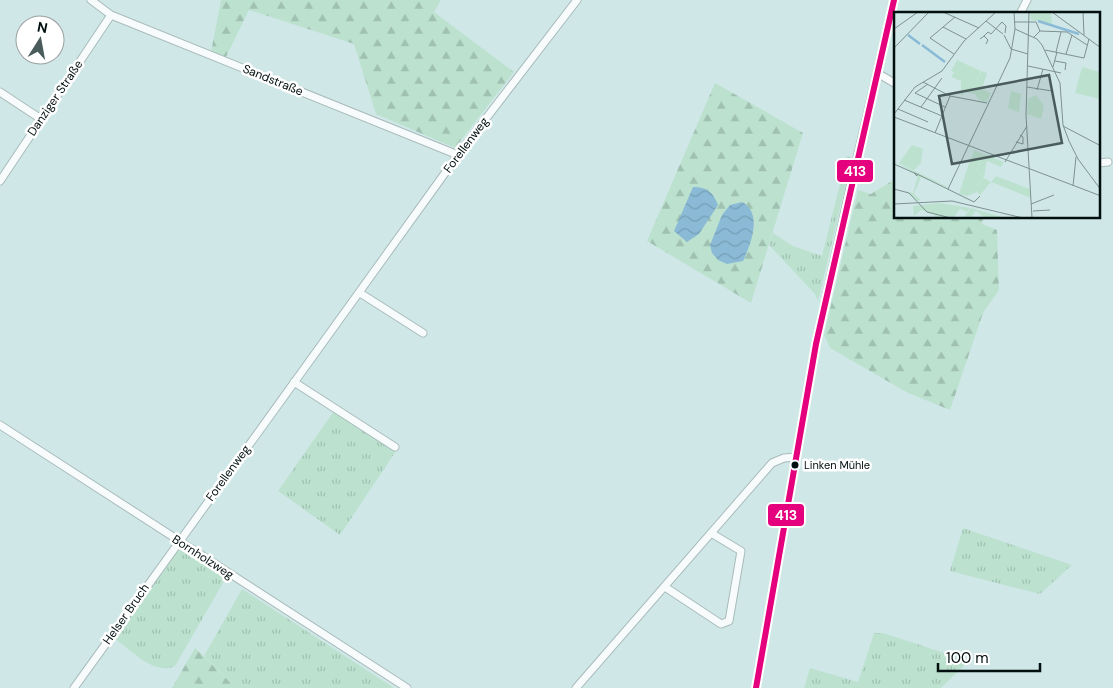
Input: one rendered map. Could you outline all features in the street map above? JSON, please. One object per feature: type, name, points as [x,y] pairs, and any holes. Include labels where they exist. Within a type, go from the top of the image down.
[{"type":"street","name":"Sandstraße","points":[[91,0],[101,3],[111,15],[458,155]]},
{"type":"street","name":"Forellenweg","points":[[179,541],[458,155],[578,0]]},
{"type":"street","points":[[756,688],[820,326],[894,0]]},
{"type":"street","points":[[1021,12],[1027,0]]},
{"type":"street","name":"Danziger Straße","points":[[0,182],[40,119],[111,15]]},
{"type":"street","points":[[877,73],[894,83]]},
{"type":"street","points":[[0,92],[40,119]]},
{"type":"street","points":[[1100,163],[1108,162]]},
{"type":"street","points":[[360,293],[422,333]]},
{"type":"street","points":[[294,382],[395,447]]},
{"type":"street","name":"Bornholzweg","points":[[0,425],[407,688]]},
{"type":"street","points":[[576,688],[772,463],[784,458],[796,457]]},
{"type":"street","points":[[665,588],[721,624],[729,621],[741,551],[711,533]]},
{"type":"street","name":"Helser Bruch","points":[[74,688],[179,541]]},
{"type":"green space","points":[[221,0],[441,0],[434,12],[514,72],[455,148],[376,114],[354,44],[249,10],[226,57],[211,52]]},
{"type":"green space","points":[[715,83],[803,133],[751,303],[647,241]]},
{"type":"green space","points":[[847,156],[852,158],[818,301],[815,294],[769,245],[773,233],[793,246],[822,256]]},
{"type":"green space","points":[[894,180],[894,219],[983,219],[982,224],[997,230],[999,290],[983,313],[950,410],[908,393],[830,348],[824,335],[858,190],[871,194]]},
{"type":"green space","points":[[334,411],[396,451],[340,535],[278,491]]},
{"type":"green space","points":[[963,528],[1072,565],[1040,594],[950,571]]},
{"type":"green space","points":[[184,548],[227,576],[175,666],[159,668],[135,655],[114,638],[179,549]]},
{"type":"green space","points":[[242,589],[394,688],[236,688],[204,656]]},
{"type":"green space","points":[[874,633],[883,633],[969,661],[941,688],[804,688],[810,668],[858,682]]},
{"type":"green space","points":[[195,648],[236,688],[172,688]]},
{"type":"water","points":[[693,187],[709,191],[718,205],[699,234],[687,242],[674,231]]},
{"type":"water","points":[[742,202],[752,213],[754,221],[752,238],[743,261],[727,264],[718,260],[712,253],[710,245],[722,215],[730,205]]},
{"type":"transit line","name":"413","points":[[756,688],[816,344],[894,0]]},
{"type":"place","name":"Linken Mühle","points":[[795,465]]}]
